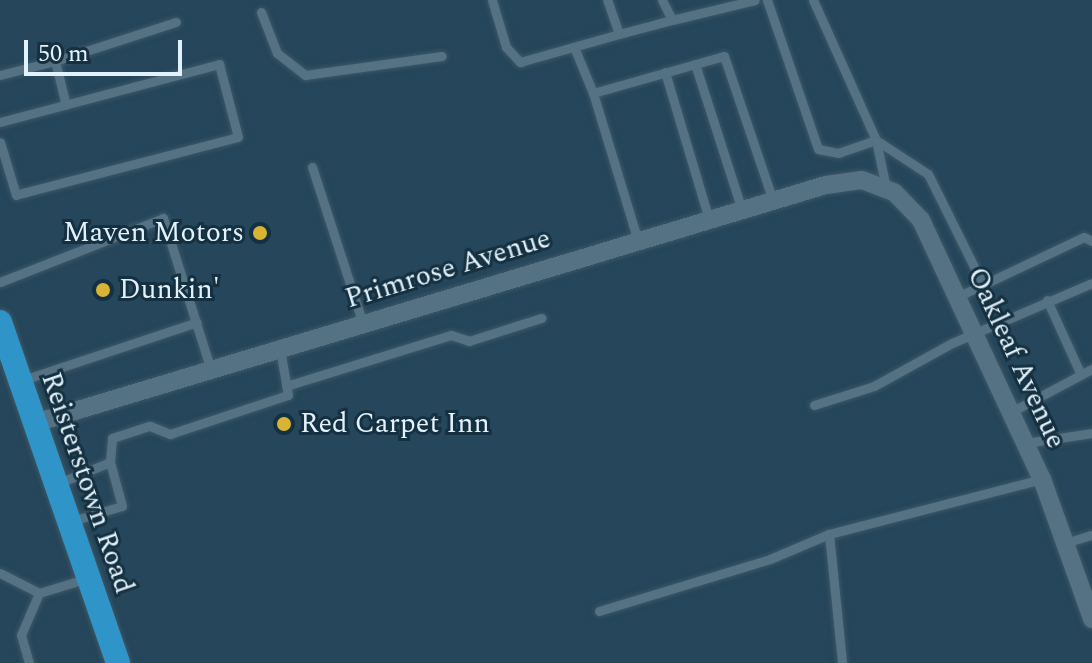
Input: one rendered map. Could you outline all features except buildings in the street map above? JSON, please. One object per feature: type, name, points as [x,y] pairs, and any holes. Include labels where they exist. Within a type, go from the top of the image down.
[{"type":"main road","name":"Reisterstown Road","points":[[0,322],[118,663]]},
{"type":"street","name":"Primrose Avenue","points":[[35,423],[773,201],[845,181],[882,186]]},
{"type":"street","name":"Oakleaf Avenue","points":[[882,186],[921,220],[1042,479],[1092,619]]},
{"type":"lane","points":[[492,0],[506,47],[520,62],[755,0]]},
{"type":"lane","points":[[607,0],[619,34]]},
{"type":"lane","points":[[662,0],[672,20]]},
{"type":"lane","points":[[767,0],[818,149],[838,153],[876,140]]},
{"type":"lane","points":[[813,0],[876,140],[882,186]]},
{"type":"lane","points":[[261,12],[277,53],[305,75],[442,56]]},
{"type":"lane","points":[[0,75],[55,61],[176,22]]},
{"type":"lane","points":[[574,47],[593,93],[638,241]]},
{"type":"lane","points":[[593,93],[724,56],[773,201]]},
{"type":"lane","points":[[55,61],[66,105]]},
{"type":"lane","points":[[0,122],[219,64],[238,137],[16,195],[0,142]]},
{"type":"lane","points":[[695,64],[742,210]]},
{"type":"lane","points":[[665,72],[709,220]]},
{"type":"lane","points":[[876,140],[928,174],[983,285]]},
{"type":"lane","points":[[312,167],[363,324]]},
{"type":"lane","points":[[0,282],[163,218],[211,370]]},
{"type":"lane","points":[[957,297],[1084,237],[1092,241]]},
{"type":"lane","points":[[814,405],[874,386],[898,370],[1047,300],[1092,283]]},
{"type":"lane","points":[[1047,300],[1081,375]]},
{"type":"lane","points":[[286,386],[451,335],[469,341],[541,318]]},
{"type":"lane","points":[[20,381],[197,322]]},
{"type":"lane","points":[[69,522],[122,506],[110,462],[112,438],[150,426],[170,434],[274,403],[288,395],[280,349]]},
{"type":"lane","points":[[1011,412],[1092,369]]},
{"type":"lane","points":[[1025,443],[1092,433]]},
{"type":"lane","points":[[56,484],[110,462]]},
{"type":"lane","points":[[599,611],[770,559],[829,534],[1042,479]]},
{"type":"lane","points":[[829,534],[842,663]]},
{"type":"lane","points":[[1065,543],[1092,535]]},
{"type":"lane","points":[[0,573],[39,593],[88,579]]},
{"type":"lane","points":[[29,663],[21,635],[39,593]]},
{"type":"shaded area","points":[[0,0],[1092,0],[1092,663],[0,663]]},
{"type":"place","name":"Maven Motors","points":[[260,233]]},
{"type":"place","name":"Dunkin'","points":[[103,290]]},
{"type":"place","name":"Red Carpet Inn","points":[[284,424]]}]
